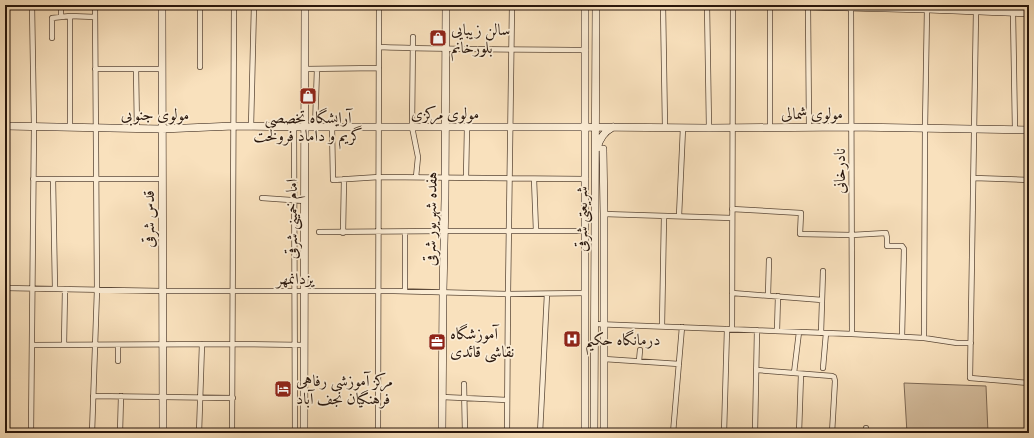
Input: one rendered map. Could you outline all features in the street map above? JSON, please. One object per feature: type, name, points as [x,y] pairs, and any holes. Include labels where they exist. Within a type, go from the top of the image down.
[{"type":"street","points":[[30,433],[34,126],[32,5]]},
{"type":"street","points":[[61,17],[62,5]]},
{"type":"street","points":[[92,433],[97,290],[95,5]]},
{"type":"street","name":"قدس شرقی","points":[[162,5],[162,433]]},
{"type":"street","points":[[200,5],[200,67]]},
{"type":"street","points":[[232,433],[234,5]]},
{"type":"street","points":[[251,127],[254,5]]},
{"type":"street","name":"امام خمینی شرقی","points":[[304,433],[305,5]]},
{"type":"street","points":[[378,433],[380,127],[379,5]]},
{"type":"street","name":"هفده شهریور شرقی","points":[[442,433],[446,5]]},
{"type":"street","points":[[507,433],[512,5]]},
{"type":"street","name":"شریعتی شرقی","points":[[585,5],[585,433]]},
{"type":"street","name":"شریعتی شرقی","points":[[594,433],[596,5]]},
{"type":"street","points":[[663,5],[665,127]]},
{"type":"street","points":[[708,5],[708,128]]},
{"type":"street","points":[[724,433],[732,293],[733,5]]},
{"type":"street","points":[[759,5],[797,5],[851,8],[966,8],[976,11],[998,9],[1013,13],[1029,13]]},
{"type":"street","points":[[770,5],[770,128]]},
{"type":"street","points":[[808,6],[809,127]]},
{"type":"street","name":"نادرخانی","points":[[851,8],[852,334]]},
{"type":"street","points":[[924,338],[925,128],[931,8]]},
{"type":"street","points":[[976,11],[970,378],[1029,383]]},
{"type":"street","points":[[1013,13],[1015,130]]},
{"type":"street","points":[[70,16],[70,127]]},
{"type":"street","points":[[52,38],[52,18],[70,16],[95,17]]},
{"type":"street","points":[[413,37],[412,127],[418,157],[416,178]]},
{"type":"street","points":[[380,47],[413,49],[586,50]]},
{"type":"street","points":[[95,68],[162,69]]},
{"type":"street","points":[[305,69],[380,68]]},
{"type":"street","points":[[136,69],[137,129]]},
{"type":"street","points":[[315,127],[317,69]]},
{"type":"street","points":[[586,82],[591,85],[596,82]]},
{"type":"street","name":"مولوی جنوبی","points":[[5,126],[137,129],[234,126],[305,127]]},
{"type":"street","points":[[294,127],[295,433]]},
{"type":"street","name":"مولوی مرکزی","points":[[305,127],[596,127]]},
{"type":"street","points":[[332,127],[333,180],[379,177],[586,179]]},
{"type":"street","points":[[466,178],[467,127]]},
{"type":"street","name":"مولوی شمالی","points":[[596,127],[852,127],[1029,130]]},
{"type":"street","points":[[596,152],[605,132],[613,127]]},
{"type":"street","points":[[679,216],[683,128]]},
{"type":"street","name":"شریعتی شرقی","points":[[603,149],[604,433]]},
{"type":"street","points":[[586,162],[592,160],[595,162]]},
{"type":"street","points":[[974,178],[1029,180]]},
{"type":"street","points":[[33,179],[162,179]]},
{"type":"street","points":[[53,179],[55,289]]},
{"type":"street","points":[[343,233],[344,179]]},
{"type":"street","points":[[534,179],[536,231]]},
{"type":"street","points":[[595,189],[604,189]]},
{"type":"street","points":[[262,198],[305,201]]},
{"type":"street","points":[[732,209],[801,213],[800,234],[852,235],[886,233],[887,246],[902,246],[904,249],[902,337]]},
{"type":"street","points":[[604,214],[732,218]]},
{"type":"street","points":[[662,326],[664,216]]},
{"type":"street","points":[[319,232],[586,231]]},
{"type":"street","points":[[405,232],[405,292]]},
{"type":"street","points":[[768,295],[769,260]]},
{"type":"street","points":[[821,333],[823,271]]},
{"type":"street","name":"یزدانمهر","points":[[5,288],[162,291],[379,291],[508,294],[585,293]]},
{"type":"street","points":[[64,345],[65,289]]},
{"type":"street","points":[[732,293],[822,300]]},
{"type":"street","points":[[540,433],[547,294]]},
{"type":"street","points":[[777,331],[778,296]]},
{"type":"street","points":[[594,324],[852,334],[924,338],[957,343],[971,343]]},
{"type":"street","points":[[673,433],[682,327]]},
{"type":"street","points":[[755,433],[757,330]]},
{"type":"street","points":[[794,373],[799,332]]},
{"type":"street","points":[[823,368],[826,333]]},
{"type":"street","points":[[199,433],[202,344]]},
{"type":"street","points":[[32,345],[304,345]]},
{"type":"street","points":[[118,345],[118,361]]},
{"type":"street","points":[[638,361],[640,350]]},
{"type":"street","points":[[604,359],[679,364]]},
{"type":"street","points":[[756,370],[834,377],[832,433]]},
{"type":"street","points":[[799,433],[801,374]]},
{"type":"street","points":[[464,384],[465,433]]},
{"type":"street","points":[[93,396],[233,398]]},
{"type":"street","points":[[120,433],[121,396]]},
{"type":"street","points":[[442,397],[507,400]]},
{"type":"shaded area","points":[[904,383],[986,386],[988,433],[907,433]]},
{"type":"place","name":"سالن زیبایی بلورخانم","points":[[438,38]]},
{"type":"place","name":"آرایشگاه تخصصی گریم و داماد فرولخت","points":[[308,96]]},
{"type":"place","name":"درمانگاه حکیم","points":[[572,339]]},
{"type":"place","name":"آموزشگاه نقاشی قائدی","points":[[437,342]]},
{"type":"place","name":"مرکز آموزشی رفاهی فرهنگیان نجف آباد","points":[[283,389]]}]
